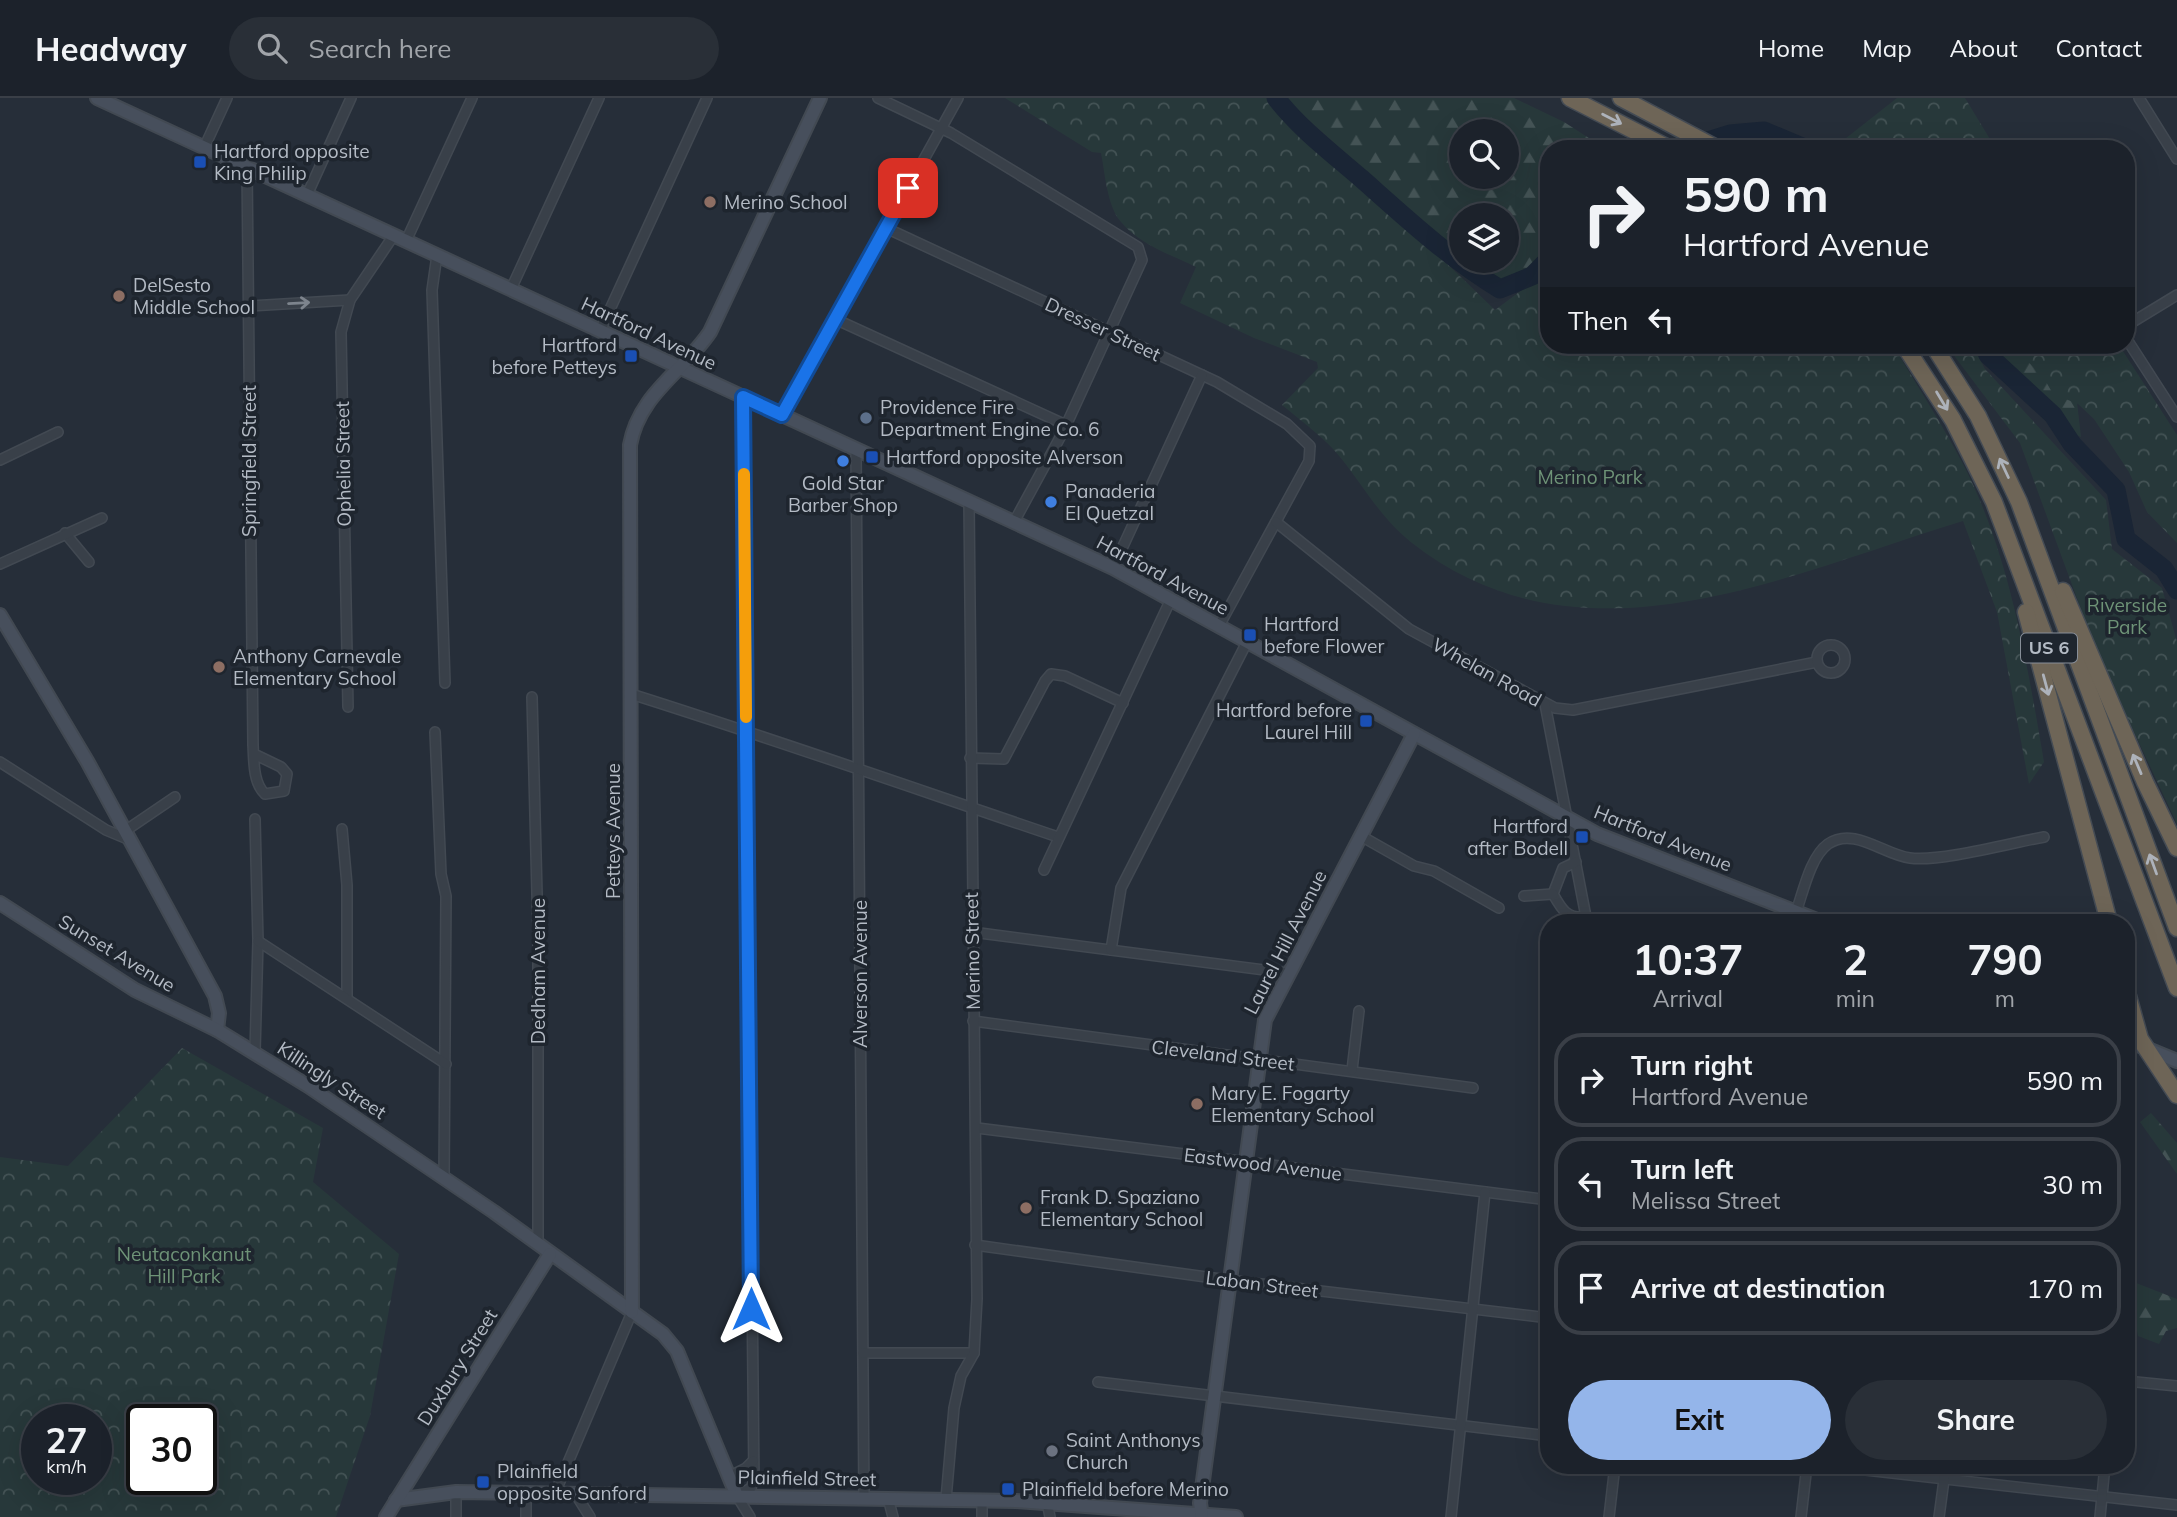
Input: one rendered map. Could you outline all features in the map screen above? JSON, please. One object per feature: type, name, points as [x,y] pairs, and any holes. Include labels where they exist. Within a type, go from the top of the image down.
[{"type":"highway","points":[[1570,98],[1652,140]]},
{"type":"highway","points":[[1621,98],[1702,140]]},
{"type":"highway","name":"US 6","points":[[1910,354],[1954,420],[1994,502],[2177,988]]},
{"type":"highway","name":"US 6","points":[[1939,354],[1978,416],[2019,502],[2177,928]]},
{"type":"highway","points":[[1994,502],[2107,914]]},
{"type":"highway","points":[[2019,502],[2062,587],[2145,782],[2177,848]]},
{"type":"highway","points":[[2135,1017],[2145,1048],[2177,1096]]},
{"type":"main road","name":"Hartford Avenue","points":[[97,98],[112,101],[204,148],[1113,568],[1615,842],[1801,914]]},
{"type":"main road","name":"Petteys Avenue","points":[[632,1311],[630,445],[642,407],[696,353],[710,332],[733,289],[820,98]]},
{"type":"main road","points":[[2,621],[128,836],[215,996],[219,1013],[217,1030]]},
{"type":"main road","name":"Laurel Hill Avenue","points":[[1201,1516],[1200,1503],[1228,1280],[1265,1020],[1287,973],[1414,734]]},
{"type":"main road","name":"Sunset Avenue","points":[[0,903],[135,990],[217,1030]]},
{"type":"main road","name":"Killingly Street","points":[[217,1030],[255,1052],[444,1178],[663,1334],[677,1351],[737,1496]]},
{"type":"main road","points":[[2135,1044],[2177,1061]]},
{"type":"main road","name":"Duxbury Street","points":[[396,1500],[551,1254]]},
{"type":"main road","name":"Plainfield Street","points":[[396,1500],[456,1492],[946,1499],[1047,1503],[1236,1517]]},
{"type":"main road","points":[[386,1517],[396,1500]]},
{"type":"street","points":[[204,148],[227,98]]},
{"type":"street","points":[[307,195],[351,98]]},
{"type":"street","name":"Ophelia Street","points":[[348,707],[341,332],[350,300],[400,238],[472,98]]},
{"type":"street","points":[[511,289],[599,98]]},
{"type":"street","points":[[600,331],[707,98]]},
{"type":"street","points":[[878,98],[942,128],[1138,247],[1142,253],[1143,260],[1066,425],[1014,522]]},
{"type":"street","points":[[782,415],[958,98]]},
{"type":"street","points":[[2139,98],[2176,153]]},
{"type":"street","name":"Springfield Street","points":[[247,167],[254,754],[258,788],[265,794],[284,792],[287,774],[281,767],[254,754]]},
{"type":"street","name":"Dresser Street","points":[[886,228],[1202,375],[1277,416],[1310,446],[1310,461],[1276,522]]},
{"type":"street","points":[[437,255],[432,290],[445,683]]},
{"type":"street","points":[[2135,321],[2177,295]]},
{"type":"street","points":[[248,306],[350,300]]},
{"type":"street","points":[[835,319],[1066,425]]},
{"type":"street","points":[[2135,352],[2177,417]]},
{"type":"street","points":[[1113,568],[1202,375]]},
{"type":"street","points":[[743,397],[754,1480],[751,1488],[737,1496],[750,1517]]},
{"type":"street","points":[[0,460],[58,432]]},
{"type":"street","name":"Alverson Avenue","points":[[856,449],[864,1498]]},
{"type":"street","name":"Merino Street","points":[[946,1499],[956,1397],[961,1376],[974,1353],[977,1299],[969,502]]},
{"type":"street","points":[[0,564],[102,518]]},
{"type":"street","points":[[1219,626],[1276,522]]},
{"type":"street","name":"Whelan Road","points":[[1276,522],[1403,625],[1545,704],[1573,709],[1817,662]]},
{"type":"street","points":[[65,533],[89,562]]},
{"type":"street","points":[[1044,870],[1171,599]]},
{"type":"street","points":[[1111,950],[1121,888],[1247,642]]},
{"type":"street","points":[[970,758],[1004,759],[1051,674],[1065,676],[1123,703]]},
{"type":"street","points":[[631,694],[746,729],[859,771],[1058,837]]},
{"type":"street","name":"Dedham Avenue","points":[[532,697],[538,946],[538,1245]]},
{"type":"street","points":[[1545,704],[1586,914]]},
{"type":"street","points":[[435,732],[441,874],[446,897],[444,1178]]},
{"type":"street","points":[[0,762],[106,831],[128,836],[175,797]]},
{"type":"street","points":[[255,819],[258,941],[255,1052]]},
{"type":"street","points":[[342,829],[347,885],[347,997]]},
{"type":"street","points":[[1361,836],[1414,866],[1434,871],[1499,908]]},
{"type":"street","points":[[1796,912],[1819,855],[1829,843],[1840,839],[1855,839],[1902,856],[1919,858],[2044,837]]},
{"type":"street","points":[[1566,914],[1553,894],[1563,868],[1576,862]]},
{"type":"street","points":[[1524,897],[1553,894]]},
{"type":"street","points":[[972,932],[1287,973]]},
{"type":"street","points":[[258,941],[446,1064]]},
{"type":"street","points":[[1352,1070],[1359,1011]]},
{"type":"street","name":"Cleveland Street","points":[[974,1021],[1473,1088]]},
{"type":"street","name":"Eastwood Avenue","points":[[977,1128],[1540,1198]]},
{"type":"street","points":[[1451,1517],[1485,1192]]},
{"type":"street","name":"Laban Street","points":[[975,1245],[1228,1280],[1540,1317]]},
{"type":"street","points":[[555,1493],[632,1311]]},
{"type":"street","points":[[863,1353],[974,1353]]},
{"type":"street","points":[[1098,1382],[1540,1435]]},
{"type":"street","points":[[2135,1382],[2177,1386]]},
{"type":"street","points":[[730,1476],[753,1461]]},
{"type":"street","points":[[1609,1517],[1614,1474]]},
{"type":"street","points":[[1801,1517],[1806,1474]]},
{"type":"street","points":[[1907,1474],[2177,1505]]},
{"type":"street","points":[[1939,1517],[1945,1474]]},
{"type":"street","points":[[2100,1517],[2104,1474]]},
{"type":"street","points":[[456,1492],[456,1517]]},
{"type":"street","points":[[526,1493],[526,1517]]},
{"type":"street","points":[[575,1493],[590,1517]]},
{"type":"street","points":[[888,1498],[893,1517]]},
{"type":"street","points":[[982,1500],[982,1517]]},
{"type":"street","points":[[1047,1503],[1050,1517]]},
{"type":"green space","name":"Merino Park","points":[[1005,98],[1276,98],[1449,265],[1449,273],[1457,273],[1495,310],[1540,277],[1540,354],[1898,354],[1963,464],[1993,535],[2015,610],[2044,762],[2029,784],[1997,612],[1963,521],[1755,586],[1684,602],[1614,608],[1544,603],[1477,582],[1412,543],[1379,510],[1334,450],[1282,405],[1318,368],[1317,362],[1254,338],[1180,303],[1196,267],[1146,243],[1121,222],[1110,198],[1101,153],[1092,152]]},
{"type":"green space","points":[[1284,98],[1514,98],[1564,122],[1592,140],[1540,140],[1540,256],[1519,278],[1499,284],[1480,273],[1519,273],[1519,203],[1449,203],[1449,251],[1388,191]]},
{"type":"green space","points":[[1897,98],[1965,98],[1991,140],[1844,140]]},
{"type":"green space","name":"Riverside Park","points":[[1953,354],[1977,354],[1985,369],[2106,500],[2112,549],[2162,588],[2177,642],[2177,824],[2097,653],[2020,443]]},
{"type":"green space","name":"Riverside Park","points":[[2021,354],[2125,354],[2177,435],[2177,543],[2147,512],[2129,472],[2094,419],[2078,404],[2053,394],[2045,380]]},
{"type":"green space","points":[[2053,354],[2076,393],[2081,437],[2068,431],[2046,413],[1999,355]]},
{"type":"green space","name":"Neutaconkanut Hill Park","points":[[182,1048],[323,1128],[313,1182],[399,1254],[370,1416],[336,1517],[0,1517],[0,1157],[68,1166]]},
{"type":"green space","points":[[2151,1113],[2177,1143],[2177,1174],[2140,1122]]},
{"type":"green space","points":[[2135,1283],[2177,1299],[2177,1328],[2166,1331],[2159,1344],[2138,1336]]},
{"type":"waterway","points":[[1276,98],[1306,130],[1412,223],[1464,265],[1500,289],[1532,276],[1540,268]]},
{"type":"waterway","points":[[1711,140],[1730,134],[1764,131],[1786,140]]},
{"type":"waterway","points":[[1988,354],[2053,415],[2072,444],[2116,490],[2126,539],[2164,569],[2177,590]]},
{"type":"slow traffic","points":[[744,474],[746,717]]},
{"type":"place","name":"Hartford opposite King Philip","points":[[200,162]]},
{"type":"place","name":"Merino School","points":[[710,202]]},
{"type":"place","name":"DelSesto Middle School","points":[[119,296]]},
{"type":"place","name":"Hartford before Petteys","points":[[631,356]]},
{"type":"place","name":"Providence Fire Department Engine Co. 6","points":[[866,418]]},
{"type":"place","name":"Hartford opposite Alverson","points":[[872,457]]},
{"type":"place","name":"Gold Star Barber Shop","points":[[843,461]]},
{"type":"place","name":"Panaderia El Quetzal","points":[[1051,502]]},
{"type":"place","name":"Hartford before Flower","points":[[1250,635]]},
{"type":"place","name":"Anthony Carnevale Elementary School","points":[[219,667]]},
{"type":"place","name":"Hartford before Laurel Hill","points":[[1366,721]]},
{"type":"place","name":"Hartford after Bodell","points":[[1582,837]]},
{"type":"place","name":"Mary E. Fogarty Elementary School","points":[[1197,1104]]},
{"type":"place","name":"Frank D. Spaziano Elementary School","points":[[1026,1208]]},
{"type":"place","name":"Saint Anthonys Church","points":[[1052,1451]]},
{"type":"place","name":"Plainfield opposite Sanford","points":[[483,1482]]},
{"type":"place","name":"Plainfield before Merino","points":[[1008,1489]]},
{"type":"route","points":[[751,1309],[743,397],[782,415],[908,188]]}]
